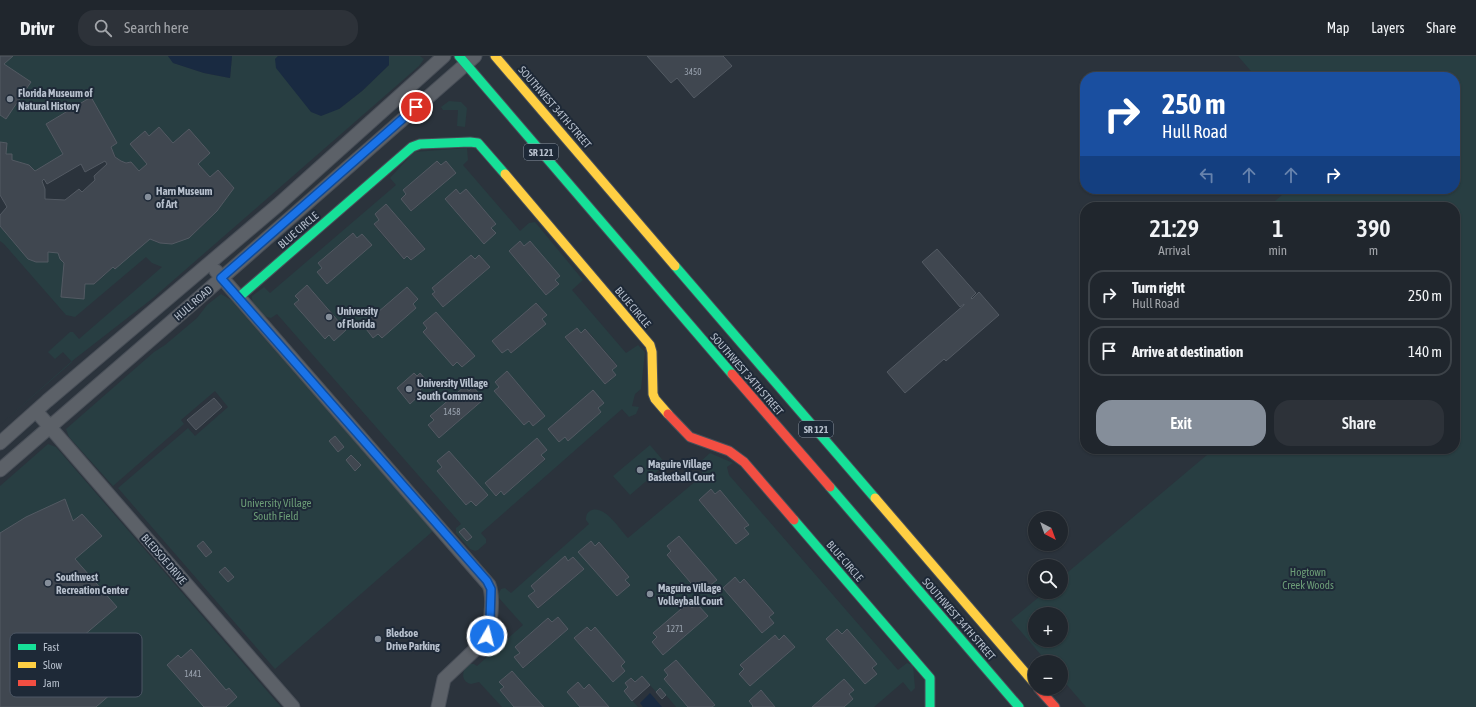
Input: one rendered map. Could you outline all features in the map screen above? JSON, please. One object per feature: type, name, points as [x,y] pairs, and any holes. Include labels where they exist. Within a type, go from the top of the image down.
[{"type":"main road","name":"SOUTHWEST 34TH STREET","points":[[495,56],[1028,676]]},
{"type":"main road","name":"SOUTHWEST 34TH STREET","points":[[467,59],[1019,707]]},
{"type":"main road","name":"BLUE CIRCLE","points":[[238,298],[412,147],[420,144],[478,143],[650,345],[652,352],[653,394],[655,399],[690,437],[729,451],[744,462],[930,678],[930,707]]},
{"type":"main road","points":[[1044,695],[1055,707]]},
{"type":"street","name":"HULL ROAD","points":[[0,443],[284,200],[444,56]]},
{"type":"street","name":"HULL ROAD","points":[[0,470],[221,278],[467,59]]},
{"type":"street","points":[[210,264],[489,585],[491,595],[487,636],[484,641],[444,679],[438,707]]},
{"type":"street","name":"BLEDSOE DRIVE","points":[[36,411],[293,707]]},
{"type":"green space","points":[[13,56],[168,56],[174,63],[204,73],[230,78],[232,56],[278,56],[275,59],[339,109],[362,91],[389,65],[389,56],[420,56],[424,59],[419,66],[153,298],[72,361],[63,352],[55,359],[48,352],[70,332],[73,332],[79,339],[162,267],[152,263],[146,257],[75,317],[66,315],[0,241],[0,226],[28,259],[36,262],[47,262],[48,252],[58,253],[60,259],[64,263],[61,297],[84,298],[85,284],[95,284],[113,267],[150,239],[162,244],[175,243],[187,238],[198,230],[209,220],[234,188],[219,170],[210,177],[198,164],[210,153],[189,129],[173,143],[159,127],[149,136],[145,131],[130,144],[147,164],[139,171],[131,162],[120,161],[111,147],[117,143],[91,97],[46,124],[63,154],[35,171],[29,165],[12,160],[6,154],[7,143],[0,142],[0,115],[6,119],[31,82],[4,64]]},
{"type":"green space","name":"Hogtown Creek Woods","points":[[1238,56],[1476,56],[1476,707],[1086,707],[1068,686],[1068,655],[1041,655],[1034,647],[1068,647],[1068,607],[1028,607],[1028,640],[1011,620],[1036,599],[1068,599],[1068,572],[1208,454],[1460,454],[1460,202],[1274,202],[1283,194],[1460,194],[1460,72],[1252,72]]},
{"type":"green space","points":[[449,101],[461,102],[467,108],[465,127],[457,126],[458,110],[443,110],[441,107]]},
{"type":"green space","points":[[467,148],[468,160],[463,165],[520,231],[529,223],[535,222],[583,280],[572,290],[626,353],[638,345],[645,352],[641,389],[635,394],[632,406],[639,407],[636,414],[629,417],[622,409],[481,533],[486,539],[486,543],[475,551],[470,549],[456,533],[456,528],[461,524],[277,314],[271,318],[264,315],[255,307],[252,299],[252,296],[264,287],[270,293],[396,185],[390,178],[414,152]],"holes":[[[437,161],[441,165],[446,161],[456,173],[412,211],[401,199],[406,194],[403,190]],[[456,189],[460,194],[466,189],[496,224],[491,228],[484,244],[445,199]],[[386,204],[425,248],[412,260],[407,256],[403,259],[374,225],[379,220],[375,214]],[[352,233],[357,238],[362,234],[372,245],[327,283],[317,272],[322,268],[318,263]],[[520,241],[524,246],[530,241],[558,284],[546,295],[509,251]],[[471,255],[475,259],[479,255],[490,267],[443,307],[432,295],[435,292],[432,288]],[[307,285],[346,330],[329,335],[325,339],[294,304],[299,300],[295,296]],[[407,287],[418,299],[413,304],[416,308],[382,338],[378,334],[373,337],[363,325]],[[537,303],[547,315],[542,319],[545,324],[512,353],[508,349],[492,341]],[[436,312],[474,356],[462,367],[457,362],[453,365],[423,323]],[[576,328],[581,333],[586,329],[617,365],[612,370],[616,375],[606,384],[565,338]],[[507,372],[545,416],[533,426],[494,391],[499,387],[495,382]],[[414,373],[417,376],[420,373],[426,380],[423,383],[425,386],[420,390],[422,394],[410,404],[397,388]],[[465,386],[469,391],[474,387],[484,399],[439,438],[428,426],[434,420],[430,416]],[[593,390],[598,408],[601,412],[559,441],[548,429]],[[537,439],[547,450],[541,455],[545,460],[504,495],[501,491],[496,496],[485,483]],[[449,451],[488,495],[476,506],[471,501],[466,505],[437,471],[442,467],[437,461]]]},
{"type":"green space","name":"University Village South Field","points":[[221,294],[231,300],[433,531],[275,669],[118,488],[188,428],[195,436],[228,407],[215,391],[181,420],[184,424],[113,486],[69,437],[66,429],[154,352],[165,345],[197,318],[207,305]]},
{"type":"green space","points":[[72,361],[72,362],[0,425]]},
{"type":"green space","points":[[48,444],[56,447],[281,707],[0,707],[0,486]]},
{"type":"green space","name":"Maguire Village Basketball Court","points":[[650,445],[666,464],[630,495],[613,476]]},
{"type":"green space","points":[[710,453],[733,463],[727,467],[729,475],[898,670],[907,663],[913,665],[915,688],[911,692],[903,682],[874,707],[844,707],[853,699],[849,694],[854,690],[844,679],[812,707],[775,707],[761,691],[749,701],[753,706],[752,707],[712,707],[715,705],[676,660],[664,670],[668,675],[664,679],[688,707],[676,707],[660,688],[656,692],[642,676],[635,682],[631,678],[625,683],[628,687],[624,691],[638,707],[609,707],[589,684],[584,689],[578,683],[567,692],[580,707],[544,707],[512,671],[500,681],[504,687],[500,690],[514,707],[502,707],[479,682],[471,684],[465,681],[463,673],[468,664],[474,664],[477,666],[523,625],[499,598],[498,595],[501,589],[505,588],[511,593],[589,524],[586,517],[592,510],[597,510],[607,515],[628,538],[703,475],[700,468],[700,462]],"holes":[[[711,489],[715,494],[720,490],[749,525],[744,528],[749,534],[737,544],[699,500]],[[679,536],[716,580],[705,590],[700,585],[696,589],[667,556],[671,551],[667,546]],[[591,541],[595,546],[600,542],[629,576],[625,580],[630,585],[617,596],[579,552]],[[564,557],[568,561],[573,557],[584,569],[539,608],[528,596],[535,591],[531,586]],[[735,578],[740,583],[745,579],[774,613],[769,617],[774,623],[762,633],[723,588]],[[688,603],[692,608],[697,604],[707,616],[657,637],[654,633]],[[558,617],[568,629],[524,668],[514,657],[520,653],[515,647],[548,618],[552,622]],[[587,627],[591,631],[595,628],[625,662],[621,666],[625,671],[613,682],[574,638]],[[837,629],[842,634],[847,629],[877,673],[865,684],[826,639]],[[775,635],[779,640],[784,635],[794,647],[750,686],[739,674],[744,669],[741,664]]]},
{"type":"water","points":[[168,56],[232,56],[230,78],[204,73],[173,63]]},
{"type":"water","points":[[278,56],[389,56],[389,65],[362,91],[339,109],[321,116],[311,112],[276,68],[275,59]]},
{"type":"water","points":[[650,693],[662,707],[643,707],[640,703]]},
{"type":"building","name":"Florida Museum of Natural History","points":[[0,56],[13,56],[4,64],[31,82],[6,119],[0,115]]},
{"type":"building","points":[[647,56],[723,56],[732,66],[694,98],[677,78],[671,83]]},
{"type":"building","name":"Harn Museum of Art","points":[[91,97],[117,143],[111,147],[115,157],[126,163],[131,162],[139,171],[147,164],[130,144],[145,131],[149,136],[159,127],[173,143],[189,129],[210,153],[198,164],[210,177],[218,170],[234,188],[217,211],[189,238],[172,244],[160,243],[150,239],[115,269],[113,267],[94,284],[85,284],[84,299],[61,297],[64,263],[60,259],[58,253],[48,252],[48,262],[36,262],[28,259],[0,226],[0,215],[7,207],[0,195],[0,142],[7,143],[6,154],[12,154],[12,160],[29,165],[35,171],[63,154],[46,124]],"holes":[[[105,161],[107,164],[94,176],[95,180],[82,192],[79,189],[65,200],[45,199],[45,189],[42,181],[44,179],[47,184],[81,164],[85,172]]]},
{"type":"building","points":[[437,161],[441,165],[446,161],[456,173],[411,211],[401,199],[406,194],[403,190]]},
{"type":"building","points":[[456,189],[460,194],[466,189],[496,224],[491,228],[496,233],[484,244],[445,199]]},
{"type":"building","points":[[386,204],[425,249],[411,260],[407,256],[404,259],[374,224],[379,220],[375,214]]},
{"type":"building","points":[[353,233],[357,238],[362,234],[372,245],[327,284],[317,272],[322,268],[318,263]]},
{"type":"building","points":[[520,241],[524,246],[530,241],[560,276],[555,280],[559,284],[546,295],[509,251]]},
{"type":"building","points":[[937,249],[976,293],[971,298],[972,299],[979,292],[999,315],[946,361],[944,359],[905,393],[887,372],[964,305],[960,307],[922,262]]},
{"type":"building","points":[[471,255],[475,259],[479,255],[490,267],[443,307],[432,294],[435,292],[432,288]]},
{"type":"building","points":[[307,285],[346,330],[334,341],[329,335],[325,339],[294,304],[299,300],[295,296]]},
{"type":"building","points":[[407,287],[418,299],[413,304],[416,308],[382,338],[378,334],[373,338],[363,325]]},
{"type":"building","points":[[536,303],[547,315],[542,319],[546,324],[511,353],[508,349],[502,353],[492,341]]},
{"type":"building","points":[[436,312],[475,356],[462,367],[457,362],[453,366],[423,332],[427,328],[423,323]]},
{"type":"building","points":[[577,328],[581,333],[585,329],[617,366],[612,370],[616,375],[605,384],[565,337]]},
{"type":"building","points":[[507,371],[545,416],[533,426],[529,421],[524,425],[494,391],[499,387],[495,382]]},
{"type":"building","name":"University Village South Commons","points":[[414,373],[417,376],[420,373],[426,380],[423,383],[425,386],[420,390],[422,393],[410,404],[397,388]]},
{"type":"building","points":[[465,386],[469,391],[473,387],[484,399],[439,438],[428,425],[434,420],[430,416]]},
{"type":"building","points":[[593,390],[604,403],[598,408],[601,412],[568,441],[565,437],[559,442],[548,429]]},
{"type":"building","points":[[214,398],[222,407],[196,430],[187,420]]},
{"type":"building","points":[[335,436],[344,447],[338,452],[329,441]]},
{"type":"building","points":[[537,438],[547,450],[541,455],[545,459],[504,495],[501,491],[496,496],[485,483]]},
{"type":"building","points":[[449,451],[488,495],[476,506],[471,501],[466,505],[437,471],[442,467],[437,461]]},
{"type":"building","points":[[351,455],[361,465],[355,471],[346,460]]},
{"type":"building","points":[[711,489],[715,494],[720,490],[749,525],[744,528],[749,534],[736,544],[699,500]]},
{"type":"building","name":"Southwest Recreation Center","points":[[65,499],[73,521],[82,514],[102,536],[75,559],[117,607],[87,633],[10,633],[10,697],[107,697],[96,707],[0,707],[0,533],[26,517]]},
{"type":"building","points":[[464,528],[472,537],[467,541],[459,532]]},
{"type":"building","points":[[679,536],[717,580],[704,590],[700,585],[696,589],[667,555],[671,551],[667,546]]},
{"type":"building","points":[[203,541],[212,552],[206,557],[197,546]]},
{"type":"building","points":[[591,541],[595,546],[599,542],[629,577],[625,580],[630,585],[617,596],[578,552]]},
{"type":"building","points":[[565,556],[568,561],[573,557],[584,569],[538,608],[528,596],[535,591],[531,586]]},
{"type":"building","points":[[225,567],[234,577],[228,582],[219,572]]},
{"type":"building","points":[[735,577],[740,583],[744,579],[774,613],[769,617],[774,623],[762,633],[723,588]]},
{"type":"building","points":[[688,603],[692,608],[697,604],[708,616],[663,655],[652,642],[657,637],[653,633]]},
{"type":"building","points":[[558,617],[568,629],[523,668],[514,657],[520,653],[515,647],[548,618],[552,622]]},
{"type":"building","points":[[587,627],[591,631],[595,627],[625,662],[621,666],[625,671],[613,682],[574,638]]},
{"type":"building","points":[[837,629],[842,634],[847,629],[877,664],[872,668],[877,674],[865,684],[826,639]]},
{"type":"building","points":[[775,635],[779,640],[784,635],[795,647],[750,686],[739,674],[744,669],[740,665]]},
{"type":"building","points":[[191,649],[226,690],[229,688],[237,697],[226,707],[204,707],[167,665],[178,655],[181,658]]},
{"type":"building","points":[[676,660],[715,705],[712,707],[688,707],[664,679],[668,675],[664,670]]},
{"type":"building","points":[[512,671],[544,707],[514,707],[500,690],[504,687],[499,682]]},
{"type":"building","points":[[642,676],[650,685],[632,701],[624,691],[628,687],[625,683],[631,678],[635,682]]},
{"type":"building","points":[[844,679],[854,690],[849,694],[853,699],[844,707],[812,707]]},
{"type":"building","points":[[578,682],[584,689],[589,684],[609,707],[580,707],[567,692]]},
{"type":"building","points":[[660,688],[666,695],[662,699],[656,692]]},
{"type":"building","points":[[761,690],[775,707],[752,707],[753,706],[749,701]]},
{"type":"traffic: fast","points":[[459,56],[732,374]]},
{"type":"traffic: fast","points":[[238,298],[412,147],[420,144],[478,143],[505,174]]},
{"type":"traffic: fast","points":[[675,266],[875,498]]},
{"type":"traffic: fast","points":[[830,487],[1019,707]]},
{"type":"traffic: fast","points":[[794,520],[930,678],[930,707]]},
{"type":"traffic: slow","points":[[495,56],[675,266]]},
{"type":"traffic: slow","points":[[505,174],[650,345],[652,352],[653,394],[655,399],[668,414]]},
{"type":"traffic: slow","points":[[875,498],[1028,676]]},
{"type":"traffic: jam","points":[[732,374],[830,487]]},
{"type":"traffic: jam","points":[[668,414],[690,437],[729,451],[744,462],[794,520]]},
{"type":"traffic: jam","points":[[1044,695],[1055,707]]},
{"type":"place","name":"Florida Museum of Natural History","points":[[10,99]]},
{"type":"place","name":"Harn Museum of Art","points":[[148,197]]},
{"type":"place","name":"University of Florida","points":[[329,317]]},
{"type":"place","name":"University Village South Commons","points":[[409,389]]},
{"type":"place","name":"Maguire Village Basketball Court","points":[[640,470]]},
{"type":"place","name":"Southwest Recreation Center","points":[[48,583]]},
{"type":"place","name":"Maguire Village Volleyball Court","points":[[650,594]]},
{"type":"place","name":"Bledsoe Drive Parking","points":[[378,639]]},
{"type":"route","points":[[416,107],[221,278],[487,581],[491,589],[490,621],[487,636]]}]
